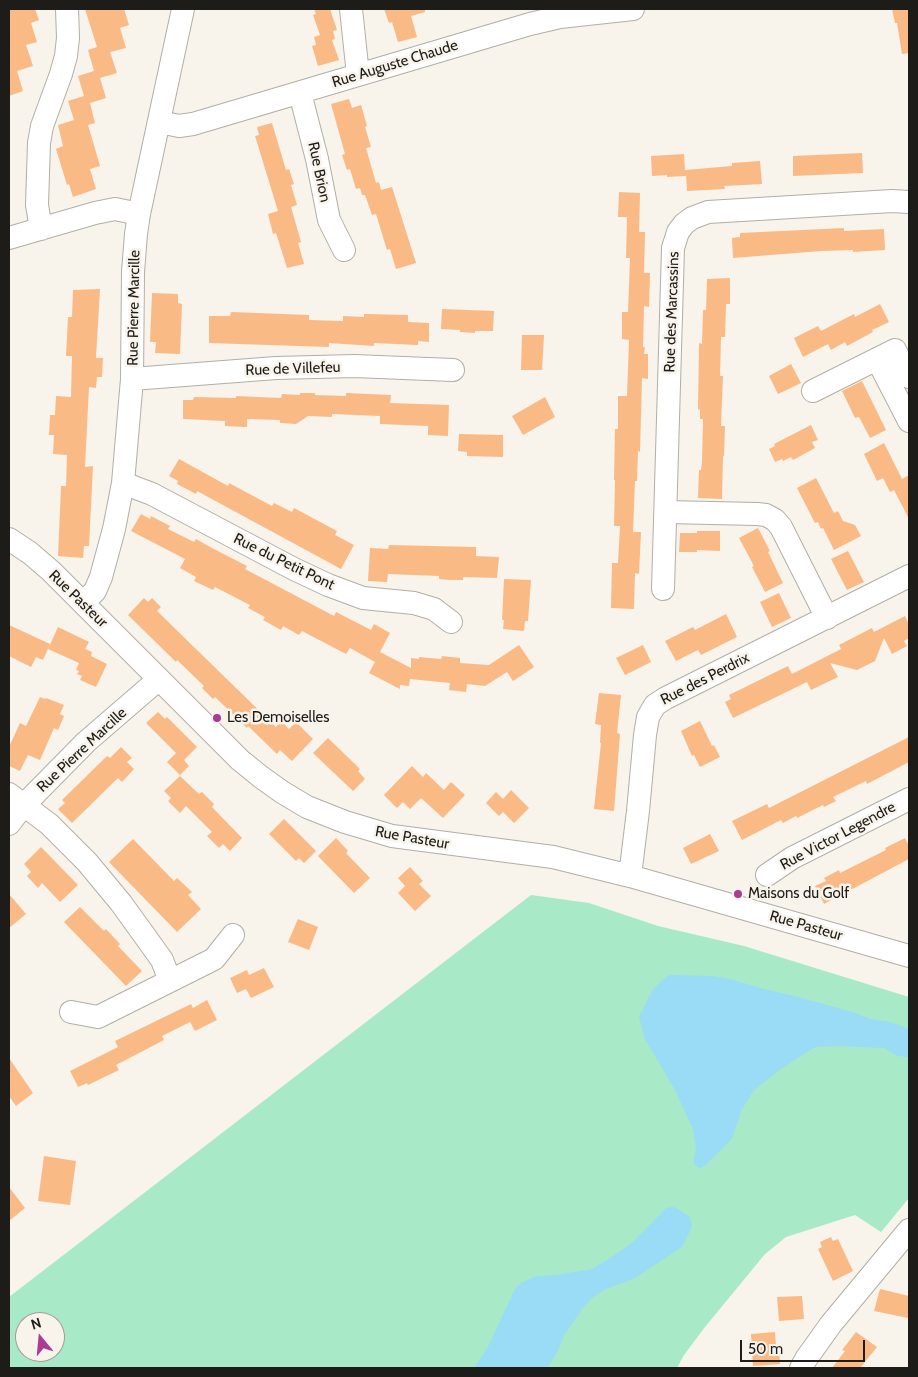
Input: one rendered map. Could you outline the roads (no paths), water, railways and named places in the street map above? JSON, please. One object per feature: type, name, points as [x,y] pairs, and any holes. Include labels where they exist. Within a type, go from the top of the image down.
[{"type":"street","points":[[41,229],[37,205],[39,142],[42,126],[66,56],[68,38],[67,9]]},
{"type":"street","name":"Rue Pierre Marcille","points":[[84,603],[95,591],[101,577],[114,529],[123,483],[132,380],[133,272],[136,234],[183,9]]},
{"type":"street","points":[[351,9],[358,75]]},
{"type":"street","name":"Rue Auguste Chaude","points":[[160,122],[179,126],[193,124],[544,20],[633,9]]},
{"type":"street","name":"Rue Brion","points":[[300,93],[318,159],[329,220],[344,250]]},
{"type":"street","name":"Rue des Marcassins","points":[[664,589],[673,248],[678,232],[692,218],[708,212],[892,201],[909,202]]},
{"type":"street","points":[[9,238],[115,209],[139,214]]},
{"type":"street","points":[[813,392],[895,350],[909,377]]},
{"type":"street","points":[[878,359],[909,422]]},
{"type":"street","name":"Rue de Villefeu","points":[[132,380],[276,368],[354,366],[453,370]]},
{"type":"street","name":"Rue du Petit Pont","points":[[123,483],[152,494],[328,586],[363,598],[414,603],[434,610],[451,622]]},
{"type":"street","points":[[666,512],[757,514],[766,515],[775,520],[781,527],[827,618]]},
{"type":"street","name":"Rue Pasteur","points":[[9,539],[30,553],[84,603],[240,760],[282,792],[307,807],[335,819],[392,836],[553,857],[630,876],[909,956]]},
{"type":"street","name":"Rue des Perdrix","points":[[630,876],[645,736],[648,717],[655,705],[909,576]]},
{"type":"street","name":"Rue Pierre Marcille","points":[[9,824],[16,800],[159,679]]},
{"type":"street","name":"Rue Victor Legendre","points":[[767,875],[792,858],[909,799]]},
{"type":"street","points":[[16,800],[49,824],[87,862],[116,896],[162,960],[170,981]]},
{"type":"street","points":[[71,1012],[98,1017],[214,959],[232,935]]},
{"type":"street","points":[[801,1368],[831,1324],[909,1230]]},
{"type":"water","points":[[670,975],[726,978],[856,1013],[870,1019],[891,1022],[909,1029],[909,1057],[898,1056],[884,1048],[816,1047],[781,1069],[754,1090],[742,1109],[730,1141],[705,1166],[697,1167],[694,1164],[696,1148],[693,1129],[674,1088],[645,1039],[639,1017],[652,991],[662,980]]},
{"type":"water","points":[[673,1207],[690,1217],[692,1227],[682,1247],[635,1278],[606,1289],[593,1297],[585,1305],[564,1335],[557,1353],[547,1368],[474,1368],[488,1347],[515,1289],[521,1283],[537,1276],[592,1269],[633,1242],[666,1208]]},
{"type":"place","name":"Les Demoiselles","points":[[217,718]]},
{"type":"place","name":"Maisons du Golf","points":[[738,894]]}]
